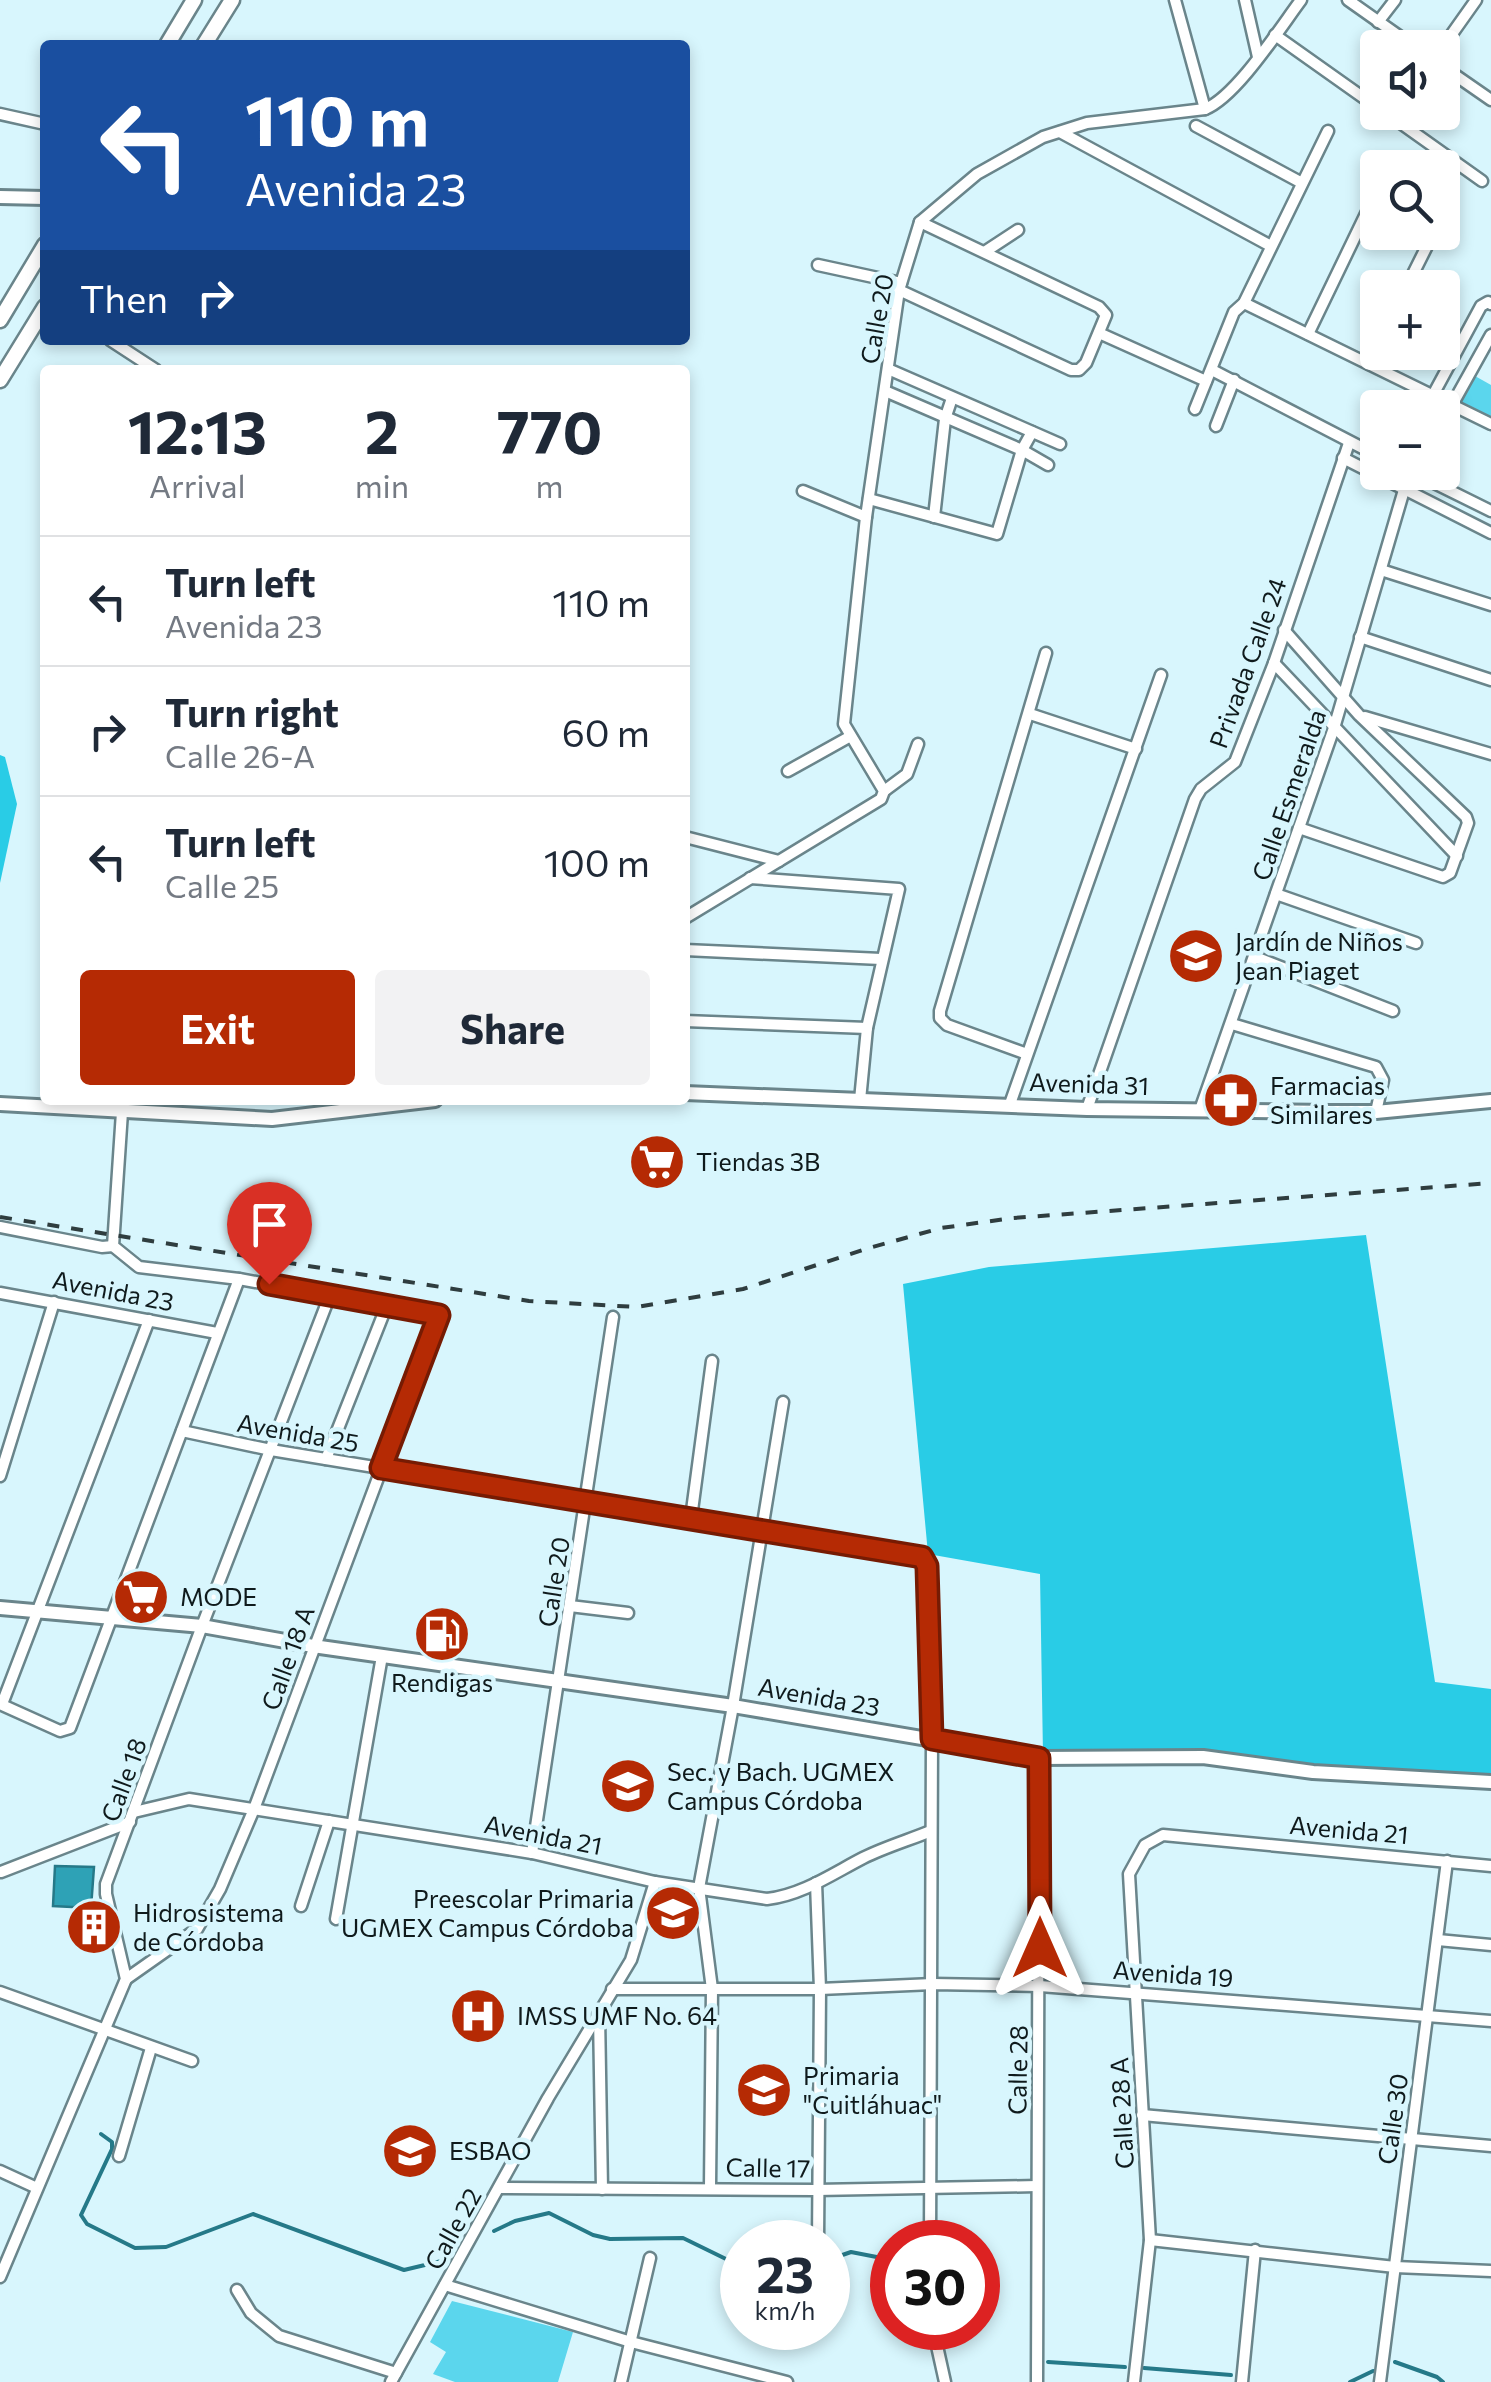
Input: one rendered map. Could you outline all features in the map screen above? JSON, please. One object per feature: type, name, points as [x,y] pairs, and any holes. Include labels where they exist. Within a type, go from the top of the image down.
[{"type":"main road","points":[[170,40],[194,0]]},
{"type":"main road","points":[[207,40],[232,0]]},
{"type":"main road","points":[[0,320],[40,252]]},
{"type":"main road","points":[[0,380],[40,314]]},
{"type":"street","points":[[1175,0],[1205,109]]},
{"type":"street","points":[[1245,0],[1258,57]]},
{"type":"street","points":[[818,265],[900,286],[1079,370],[1099,333],[1106,315],[1104,310],[920,222],[978,174],[1042,137],[1087,123],[1205,109],[1216,104],[1301,0]]},
{"type":"street","points":[[1348,0],[1390,30]]},
{"type":"street","points":[[1378,22],[1395,0]]},
{"type":"street","points":[[1455,30],[1476,0]]},
{"type":"street","points":[[1275,35],[1360,95]]},
{"type":"street","points":[[1460,77],[1490,96]]},
{"type":"street","points":[[0,114],[40,123]]},
{"type":"street","points":[[1196,126],[1302,183]]},
{"type":"street","points":[[1410,130],[1482,181]]},
{"type":"street","points":[[1194,409],[1234,312],[1244,303],[1328,131]]},
{"type":"street","points":[[1060,132],[1270,245]]},
{"type":"street","points":[[0,196],[40,198]]},
{"type":"street","name":"Calle 20","points":[[849,736],[844,724],[866,517],[900,286],[920,222]]},
{"type":"street","points":[[1308,334],[1360,226]]},
{"type":"street","points":[[986,251],[1018,230]]},
{"type":"street","points":[[1244,303],[1360,360]]},
{"type":"street","points":[[1435,390],[1480,306],[1491,304]]},
{"type":"street","points":[[1099,333],[1209,375],[1234,380],[1360,448]]},
{"type":"street","points":[[1460,391],[1491,334]]},
{"type":"street","points":[[118,345],[148,365]]},
{"type":"street","points":[[888,369],[1060,444]]},
{"type":"street","points":[[1380,370],[1420,390]]},
{"type":"street","points":[[1216,426],[1234,380]]},
{"type":"street","points":[[885,390],[1048,465]]},
{"type":"street","points":[[934,517],[952,398]]},
{"type":"street","points":[[1460,410],[1491,424]]},
{"type":"street","points":[[869,499],[997,534],[1022,450],[1032,432]]},
{"type":"street","name":"Privada Calle 24","points":[[1087,1109],[1196,799],[1200,789],[1235,762],[1274,663],[1349,443]]},
{"type":"street","points":[[1343,458],[1360,467]]},
{"type":"street","points":[[1404,490],[1491,533]]},
{"type":"street","name":"Calle Esmeralda","points":[[1200,1110],[1334,728],[1404,490]]},
{"type":"street","points":[[1448,490],[1491,511]]},
{"type":"street","points":[[803,491],[866,517]]},
{"type":"street","points":[[1381,570],[1491,605]]},
{"type":"street","points":[[1284,630],[1359,715],[1468,820],[1446,876],[1299,828]]},
{"type":"street","points":[[1360,637],[1491,680]]},
{"type":"street","points":[[1027,1054],[947,1025],[940,1018],[1046,652]]},
{"type":"street","points":[[1274,663],[1457,856]]},
{"type":"street","points":[[1010,1104],[1161,675]]},
{"type":"street","points":[[1030,714],[1136,750]]},
{"type":"street","points":[[1359,715],[1491,754]]},
{"type":"street","points":[[788,771],[849,736],[884,791]]},
{"type":"street","points":[[690,915],[880,799],[884,791],[907,774],[918,744]]},
{"type":"street","points":[[690,838],[779,861]]},
{"type":"street","points":[[750,878],[899,889],[867,1028],[860,1100]]},
{"type":"street","points":[[1276,894],[1416,942]]},
{"type":"street","points":[[690,950],[881,958]]},
{"type":"street","points":[[1255,957],[1392,1011]]},
{"type":"street","points":[[690,1021],[867,1028]]},
{"type":"street","points":[[1232,1024],[1376,1067],[1383,1080],[1376,1112]]},
{"type":"street","name":"Avenida 31","points":[[690,1093],[1087,1109],[1376,1112],[1491,1101]]},
{"type":"street","points":[[0,1104],[272,1119],[392,1105]]},
{"type":"street","points":[[113,1246],[122,1112]]},
{"type":"street","points":[[0,1228],[113,1246],[138,1267],[239,1279],[387,1305],[326,1460]]},
{"type":"street","points":[[148,1320],[1,1704],[66,1732],[239,1279]]},
{"type":"street","name":"Avenida 23","points":[[0,1292],[217,1334]]},
{"type":"street","name":"Calle 18","points":[[126,1979],[106,1884],[330,1295]]},
{"type":"street","points":[[0,1476],[54,1302]]},
{"type":"street","name":"Calle 18 A","points":[[126,1979],[197,1929],[220,1889],[254,1808],[439,1315],[387,1305]]},
{"type":"street","name":"Calle 20","points":[[532,1853],[588,1503],[613,1316]]},
{"type":"street","points":[[690,1518],[712,1361]]},
{"type":"street","points":[[710,2187],[712,1990],[699,1888],[734,1706],[783,1402]]},
{"type":"street","name":"Avenida 25","points":[[182,1431],[326,1460],[922,1557],[927,1566],[932,1739]]},
{"type":"street","points":[[570,1606],[628,1613]]},
{"type":"street","points":[[0,1608],[202,1626]]},
{"type":"street","name":"Avenida 23","points":[[202,1626],[314,1646],[734,1706],[1039,1758],[1204,1757],[1313,1772],[1491,1782]]},
{"type":"street","points":[[336,1918],[382,1656]]},
{"type":"street","points":[[930,2220],[932,1739]]},
{"type":"street","name":"Calle 28","points":[[1037,2382],[1039,1758]]},
{"type":"street","name":"Avenida 21","points":[[1,1872],[132,1817],[189,1799],[532,1853],[655,1882],[767,1898],[781,1897],[816,1883],[867,1856],[931,1831]]},
{"type":"street","points":[[301,1906],[329,1820]]},
{"type":"street","name":"Avenida 21","points":[[1145,1845],[1164,1835],[1491,1866]]},
{"type":"street","name":"Calle 28 A","points":[[1134,2382],[1150,2240],[1129,1874],[1145,1845]]},
{"type":"street","name":"Calle 30","points":[[1380,2382],[1447,1861]]},
{"type":"street","name":"Calle 22","points":[[394,2378],[548,2098],[631,1960],[655,1882]]},
{"type":"street","points":[[816,1883],[820,1989],[817,2220]]},
{"type":"street","points":[[1438,1940],[1491,1945]]},
{"type":"street","points":[[0,2278],[126,1979]]},
{"type":"street","name":"Avenida 19","points":[[612,1989],[1040,1986],[1491,2021]]},
{"type":"street","points":[[1,1996],[192,2062]]},
{"type":"street","points":[[599,2015],[602,2189]]},
{"type":"street","points":[[119,2156],[151,2048]]},
{"type":"street","points":[[1142,2114],[1491,2146]]},
{"type":"street","points":[[0,2171],[37,2188]]},
{"type":"street","name":"Calle 17","points":[[499,2188],[816,2190],[1037,2186]]},
{"type":"street","points":[[1150,2240],[1395,2268],[1491,2271]]},
{"type":"street","points":[[1241,2382],[1255,2250]]},
{"type":"street","points":[[621,2382],[650,2258]]},
{"type":"street","points":[[445,2285],[631,2342],[786,2382]]},
{"type":"street","points":[[237,2290],[251,2313],[279,2336],[394,2378]]},
{"type":"street","points":[[938,2350],[945,2382]]},
{"type":"shaded area","points":[[1475,376],[1491,385],[1491,422],[1460,405]]},
{"type":"shaded area","points":[[0,755],[5,757],[17,804],[0,883]]},
{"type":"shaded area","points":[[1366,1235],[1435,1682],[1491,1689],[1491,1780],[1303,1766],[1183,1749],[1043,1755],[1040,1574],[928,1554],[903,1284],[989,1267]]},
{"type":"shaded area","points":[[55,1866],[94,1867],[91,1908],[53,1906]]},
{"type":"shaded area","points":[[452,2301],[573,2332],[558,2382],[455,2382],[433,2374],[446,2352],[430,2342]]},
{"type":"waterway","points":[[101,2134],[112,2142],[112,2149],[81,2215],[87,2224],[135,2248],[166,2247],[253,2214],[404,2270],[454,2258]]},
{"type":"waterway","points":[[494,2231],[549,2213],[593,2235],[610,2239],[683,2238],[720,2256]]},
{"type":"waterway","points":[[850,2252],[870,2256]]},
{"type":"waterway","points":[[1048,2362],[1125,2367]]},
{"type":"waterway","points":[[1395,2362],[1443,2382]]},
{"type":"waterway","points":[[1144,2368],[1231,2375]]},
{"type":"waterway","points":[[1350,2382],[1373,2371]]},
{"type":"railway","points":[[0,1217],[529,1301],[637,1307],[743,1289],[941,1228],[1013,1218],[1491,1183]]},
{"type":"place","name":"Jardín de Niños Jean Piaget","points":[[1196,956]]},
{"type":"place","name":"Farmacias Similares","points":[[1231,1100]]},
{"type":"place","name":"Tiendas 3B","points":[[657,1162]]},
{"type":"place","name":"MODE","points":[[141,1597]]},
{"type":"place","name":"Rendigas","points":[[442,1634]]},
{"type":"place","name":"Sec. y Bach. UGMEX Campus Córdoba","points":[[628,1786]]},
{"type":"place","name":"Preescolar Primaria UGMEX Campus Córdoba","points":[[673,1913]]},
{"type":"place","name":"Hidrosistema de Córdoba","points":[[94,1927]]},
{"type":"place","name":"IMSS UMF No. 64","points":[[478,2016]]},
{"type":"place","name":"Primaria \"Cuitláhuac\"","points":[[764,2090]]},
{"type":"place","name":"ESBAO","points":[[410,2151]]},
{"type":"route","points":[[269,1284],[439,1315],[381,1468],[922,1557],[927,1566],[932,1739],[1039,1758],[1040,1948]]}]
